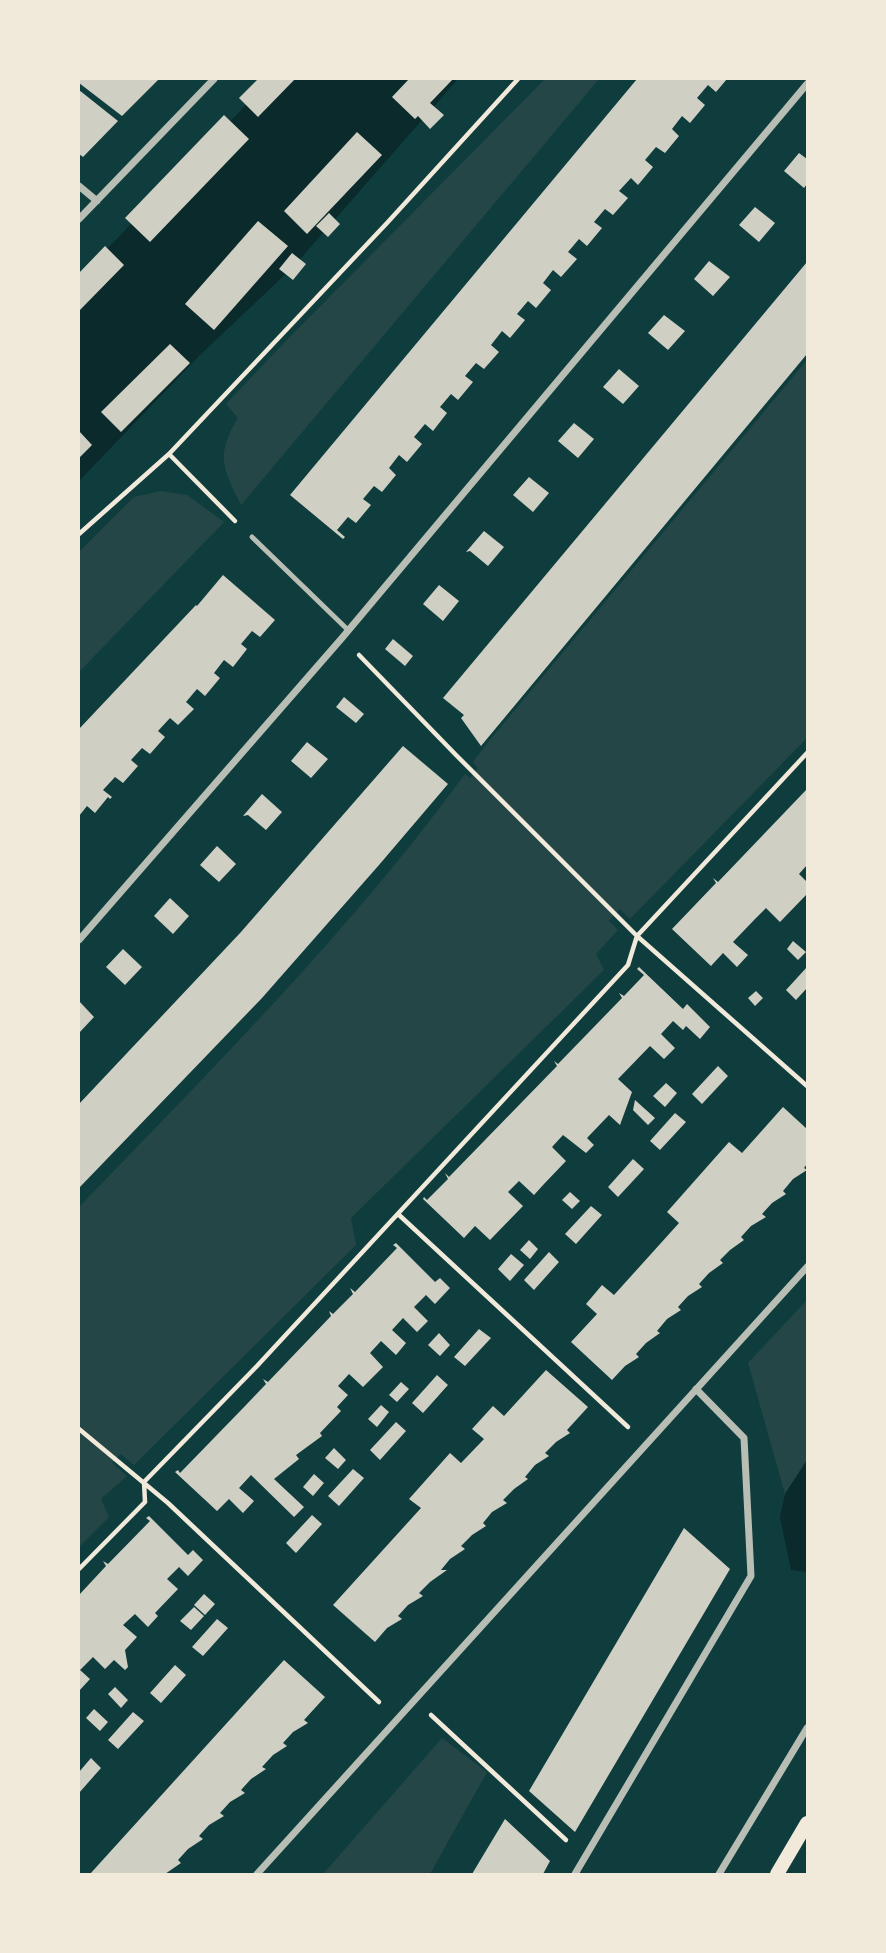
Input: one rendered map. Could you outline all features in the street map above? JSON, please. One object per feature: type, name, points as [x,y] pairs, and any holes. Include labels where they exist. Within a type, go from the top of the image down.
[{"type":"main road","points":[[778,1874],[807,1823]]},
{"type":"street","points":[[79,219],[214,79]]},
{"type":"street","points":[[79,940],[342,638],[807,84]]},
{"type":"street","points":[[79,186],[97,201]]},
{"type":"street","points":[[257,1874],[807,1267]]},
{"type":"street","points":[[575,1874],[751,1576],[744,1438],[696,1389]]},
{"type":"street","points":[[719,1874],[807,1728]]},
{"type":"lane","points":[[252,537],[348,630]]},
{"type":"path","points":[[79,534],[169,454],[387,223],[518,79]]},
{"type":"path","points":[[169,454],[252,537]]},
{"type":"path","points":[[342,638],[637,936],[807,1086]]},
{"type":"path","points":[[79,1569],[145,1502],[144,1482],[257,1366],[628,965],[637,936],[807,753]]},
{"type":"path","points":[[398,1214],[646,1445]]},
{"type":"path","points":[[79,1429],[144,1482],[398,1719]]},
{"type":"path","points":[[414,1700],[585,1857]]},
{"type":"shaded area","points":[[271,79],[458,79],[293,267],[200,355],[79,481],[79,278]]},
{"type":"shaded area","points":[[545,79],[599,79],[241,505],[224,462],[226,442],[238,418],[226,404]]},
{"type":"shaded area","points":[[807,360],[807,738],[630,919],[620,909],[609,921],[618,930],[596,954],[604,970],[351,1218],[356,1245],[134,1465],[121,1454],[112,1463],[127,1476],[101,1499],[109,1517],[79,1547],[79,1207],[280,997],[375,888],[465,774],[470,778],[478,768],[473,762],[489,741]]},
{"type":"shaded area","points":[[161,491],[187,495],[224,522],[79,672],[79,552],[134,497]]},
{"type":"shaded area","points":[[807,1300],[807,1460],[785,1494],[748,1363]]},
{"type":"shaded area","points":[[807,1460],[806,1572],[791,1570],[780,1517],[785,1494]]},
{"type":"shaded area","points":[[442,1738],[487,1772],[430,1874],[323,1874]]},
{"type":"building","points":[[79,79],[159,79],[122,116],[79,83]]},
{"type":"building","points":[[258,79],[295,79],[258,117],[239,98]]},
{"type":"building","points":[[409,79],[453,79],[430,103],[444,115],[430,129],[418,116],[415,119],[392,97]]},
{"type":"building","points":[[637,79],[727,79],[716,92],[708,85],[697,98],[705,105],[690,123],[682,116],[672,129],[679,136],[665,153],[656,147],[645,160],[653,167],[638,185],[631,178],[619,191],[628,198],[613,215],[605,209],[594,222],[602,228],[587,246],[579,239],[568,252],[577,259],[561,277],[553,270],[543,283],[551,290],[536,308],[528,301],[517,314],[525,320],[510,338],[502,331],[491,345],[499,352],[484,369],[476,363],[465,376],[473,382],[458,400],[451,394],[440,407],[447,413],[433,431],[425,424],[414,437],[422,444],[407,462],[399,455],[389,468],[396,475],[382,492],[374,486],[363,499],[371,505],[356,523],[348,517],[337,530],[345,537],[343,539],[290,495]]},
{"type":"building","points":[[79,90],[118,121],[83,157],[79,154]]},
{"type":"building","points":[[224,115],[249,139],[150,242],[125,218]]},
{"type":"building","points":[[357,132],[382,155],[307,234],[284,211]]},
{"type":"building","points":[[799,153],[807,159],[807,184],[804,188],[784,171]]},
{"type":"building","points":[[755,207],[775,223],[759,242],[739,225]]},
{"type":"building","points":[[329,213],[340,224],[328,237],[316,226]]},
{"type":"building","points":[[258,221],[288,246],[214,330],[185,304]]},
{"type":"building","points":[[105,246],[124,265],[79,311],[79,273]]},
{"type":"building","points":[[292,253],[306,264],[293,280],[279,269]]},
{"type":"building","points":[[709,261],[730,277],[713,296],[694,279]]},
{"type":"building","points":[[807,262],[807,354],[481,746],[461,718],[464,715],[443,698]]},
{"type":"building","points":[[664,315],[685,331],[668,350],[648,333]]},
{"type":"building","points":[[170,344],[190,363],[121,432],[101,412]]},
{"type":"building","points":[[619,369],[639,386],[623,404],[603,387]]},
{"type":"building","points":[[574,423],[594,439],[578,458],[558,441]]},
{"type":"building","points":[[79,431],[92,445],[79,458]]},
{"type":"building","points":[[529,477],[549,493],[533,512],[513,495]]},
{"type":"building","points":[[484,531],[504,547],[488,566],[470,551],[466,552]]},
{"type":"building","points":[[223,575],[275,620],[260,637],[252,631],[241,644],[247,649],[233,667],[224,660],[214,673],[220,678],[205,696],[197,689],[186,702],[194,709],[178,725],[170,718],[158,731],[165,737],[150,754],[142,748],[131,760],[138,766],[123,783],[115,777],[103,790],[112,797],[110,799],[108,797],[95,813],[87,806],[79,816],[79,729],[197,606]]},
{"type":"building","points":[[439,585],[459,601],[443,621],[423,604]]},
{"type":"building","points":[[393,639],[413,656],[405,666],[385,649]]},
{"type":"building","points":[[344,697],[364,714],[356,723],[336,707]]},
{"type":"building","points":[[307,742],[328,759],[311,778],[291,761]]},
{"type":"building","points":[[403,746],[448,784],[262,998],[79,1188],[79,1104],[241,932]]},
{"type":"building","points":[[807,789],[807,865],[799,874],[807,882],[807,894],[780,922],[766,908],[755,919],[733,942],[748,955],[737,967],[723,953],[711,966],[672,929],[716,883],[713,878],[718,882]]},
{"type":"building","points":[[262,794],[282,812],[266,830],[248,815],[243,816]]},
{"type":"building","points":[[217,846],[236,864],[219,882],[200,865]]},
{"type":"building","points":[[170,898],[189,916],[173,934],[154,916]]},
{"type":"building","points":[[793,941],[806,952],[798,960],[787,949]]},
{"type":"building","points":[[123,949],[142,967],[125,985],[106,967]]},
{"type":"building","points":[[639,967],[683,1009],[687,1004],[710,1027],[700,1039],[686,1026],[683,1030],[673,1021],[661,1034],[675,1048],[664,1059],[650,1046],[618,1079],[632,1092],[620,1125],[609,1115],[587,1138],[594,1145],[586,1153],[563,1135],[552,1147],[566,1161],[534,1195],[519,1181],[508,1192],[523,1206],[490,1240],[475,1226],[464,1238],[423,1199],[424,1197],[427,1200],[448,1179],[445,1173],[449,1177],[557,1066],[554,1061],[558,1064],[622,998],[619,993],[624,996],[644,975],[637,969]]},
{"type":"building","points":[[807,967],[807,988],[796,1000],[786,990]]},
{"type":"building","points":[[756,991],[763,998],[755,1006],[748,998]]},
{"type":"building","points":[[79,1001],[94,1017],[79,1033]]},
{"type":"building","points":[[718,1066],[728,1076],[702,1104],[692,1094]]},
{"type":"building","points":[[666,1083],[677,1093],[665,1107],[653,1096]]},
{"type":"building","points":[[635,1100],[655,1118],[648,1125],[633,1110]]},
{"type":"building","points":[[783,1107],[807,1129],[807,1164],[804,1168],[807,1170],[793,1179],[783,1191],[786,1194],[762,1214],[766,1217],[751,1226],[741,1237],[744,1240],[720,1260],[723,1263],[699,1284],[702,1287],[688,1296],[678,1307],[681,1310],[667,1319],[657,1331],[660,1333],[636,1354],[639,1357],[625,1366],[612,1380],[571,1342],[597,1314],[586,1304],[602,1285],[614,1295],[679,1223],[667,1212],[729,1142],[742,1153]]},
{"type":"building","points":[[675,1113],[686,1122],[660,1150],[650,1141]]},
{"type":"building","points":[[633,1159],[644,1169],[618,1197],[608,1187]]},
{"type":"building","points":[[570,1192],[580,1201],[572,1209],[562,1200]]},
{"type":"building","points":[[591,1206],[602,1215],[576,1244],[565,1234]]},
{"type":"building","points":[[529,1240],[538,1249],[530,1259],[520,1250]]},
{"type":"building","points":[[396,1243],[435,1282],[440,1278],[450,1288],[435,1304],[426,1295],[414,1307],[428,1321],[417,1332],[403,1318],[392,1330],[406,1343],[396,1355],[381,1341],[370,1353],[383,1367],[363,1387],[349,1374],[338,1386],[348,1395],[337,1407],[341,1411],[320,1433],[322,1436],[296,1455],[299,1459],[274,1479],[304,1507],[294,1517],[251,1475],[239,1488],[254,1501],[243,1513],[229,1499],[217,1511],[175,1472],[178,1470],[180,1473],[246,1405],[266,1384],[263,1379],[268,1382],[331,1316],[329,1311],[333,1314],[353,1294],[350,1288],[355,1292],[397,1248],[393,1245]]},
{"type":"building","points":[[549,1252],[559,1262],[534,1290],[524,1280]]},
{"type":"building","points":[[511,1254],[524,1265],[510,1281],[498,1269]]},
{"type":"building","points":[[479,1329],[491,1338],[465,1366],[454,1357]]},
{"type":"building","points":[[439,1333],[450,1345],[440,1356],[428,1345]]},
{"type":"building","points":[[546,1370],[588,1407],[567,1430],[570,1433],[556,1442],[545,1453],[549,1456],[535,1465],[525,1477],[528,1479],[503,1500],[507,1503],[492,1512],[483,1523],[486,1526],[472,1535],[461,1546],[465,1549],[450,1559],[441,1570],[447,1570],[419,1593],[423,1596],[408,1605],[398,1616],[402,1619],[387,1628],[375,1642],[333,1605],[421,1508],[409,1499],[450,1453],[461,1463],[484,1439],[472,1429],[493,1406],[504,1416]]},
{"type":"building","points":[[437,1375],[448,1385],[423,1413],[412,1403]]},
{"type":"building","points":[[401,1382],[409,1389],[397,1402],[389,1395]]},
{"type":"building","points":[[381,1405],[389,1412],[377,1427],[368,1419]]},
{"type":"building","points":[[396,1422],[406,1431],[380,1460],[370,1450]]},
{"type":"building","points":[[334,1448],[346,1460],[338,1469],[325,1458]]},
{"type":"building","points":[[353,1469],[364,1478],[339,1506],[328,1496]]},
{"type":"building","points":[[314,1474],[324,1483],[313,1496],[303,1487]]},
{"type":"building","points":[[312,1515],[322,1524],[296,1553],[286,1543]]},
{"type":"building","points":[[149,1516],[188,1555],[193,1550],[203,1560],[188,1576],[179,1567],[167,1579],[178,1589],[155,1613],[158,1616],[148,1627],[135,1614],[123,1625],[137,1637],[125,1650],[128,1667],[125,1670],[114,1660],[105,1669],[93,1657],[80,1670],[90,1679],[79,1691],[79,1595],[106,1566],[103,1561],[108,1564],[150,1521],[146,1518]]},
{"type":"building","points":[[684,1528],[730,1569],[575,1832],[529,1791]]},
{"type":"building","points":[[204,1594],[215,1604],[205,1615],[194,1605]]},
{"type":"building","points":[[194,1607],[204,1616],[191,1630],[180,1621]]},
{"type":"building","points":[[217,1619],[228,1628],[203,1656],[192,1647]]},
{"type":"building","points":[[284,1660],[325,1697],[304,1720],[308,1723],[293,1732],[283,1743],[287,1746],[273,1755],[262,1767],[266,1769],[241,1790],[245,1793],[230,1802],[220,1813],[224,1816],[209,1825],[199,1836],[203,1839],[188,1849],[178,1860],[181,1863],[165,1874],[90,1874]]},
{"type":"building","points":[[175,1665],[186,1675],[161,1703],[150,1693]]},
{"type":"building","points":[[115,1687],[128,1700],[121,1708],[108,1694]]},
{"type":"building","points":[[94,1709],[108,1722],[100,1731],[86,1718]]},
{"type":"building","points":[[133,1712],[144,1721],[118,1749],[108,1740]]},
{"type":"building","points":[[91,1758],[101,1768],[79,1793],[79,1772]]},
{"type":"building","points":[[505,1819],[550,1861],[543,1874],[472,1874]]}]
